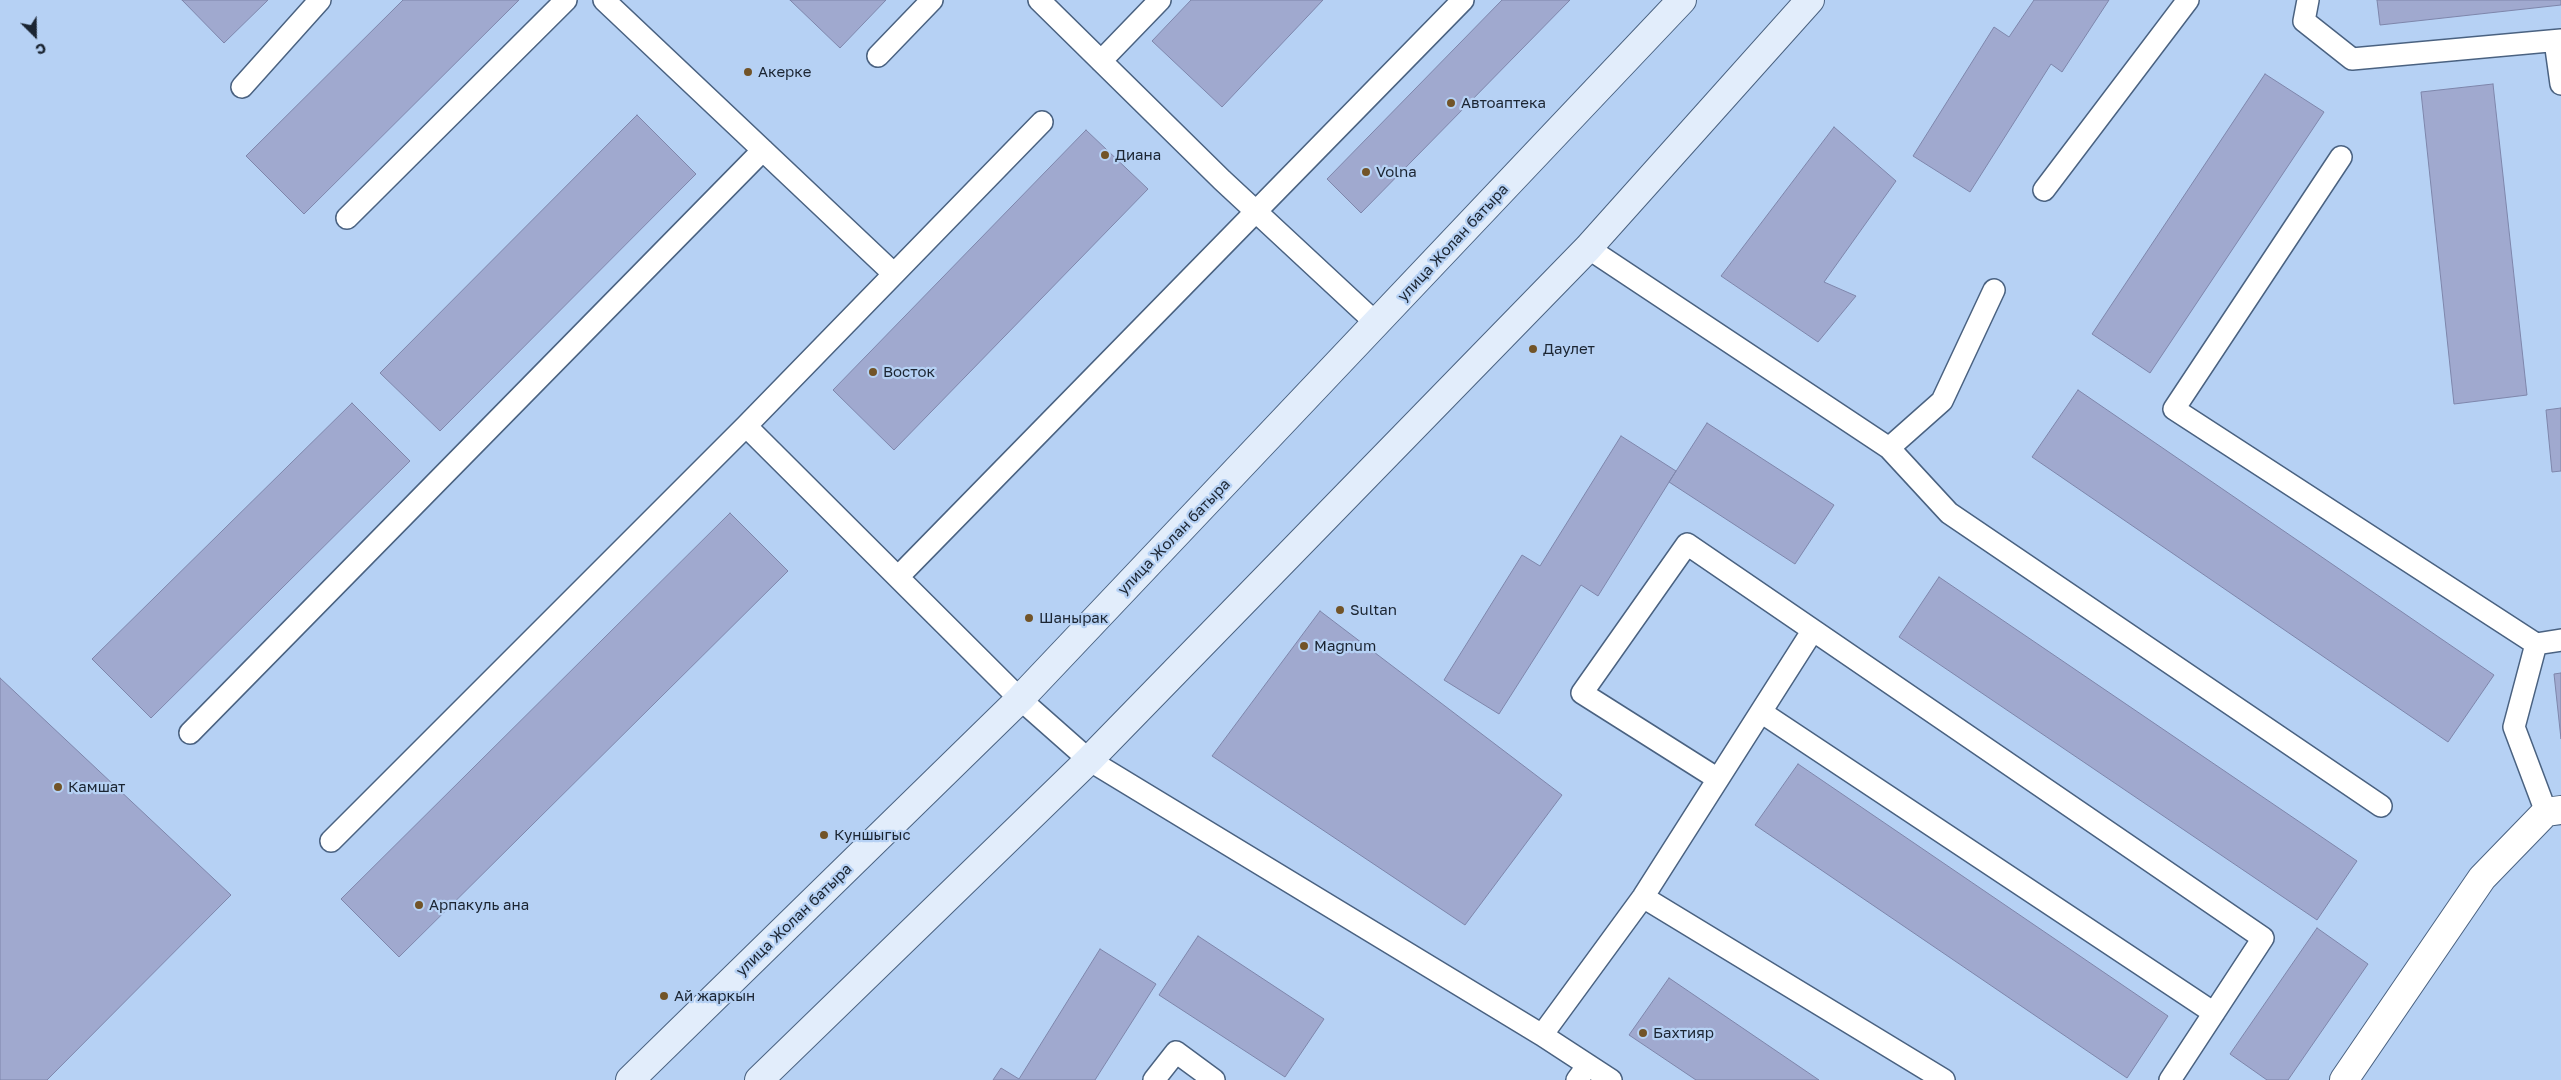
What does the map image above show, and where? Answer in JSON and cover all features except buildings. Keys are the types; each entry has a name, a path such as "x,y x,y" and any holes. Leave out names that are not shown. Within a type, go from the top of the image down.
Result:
{"street":[{"name":"улица Жолан батыра","path":"630,1080 1020,699 1682,0"},
{"path":"759,1080 1089,760 1588,248 1810,0"},
{"path":"2344,1080 2482,878 2554,811"}],"lane":[{"path":"242,87 320,0"},
{"path":"347,218 566,0"},
{"path":"604,0 894,274"},
{"path":"878,56 932,0"},
{"path":"1038,0 1255,210 1377,324"},
{"path":"1101,61 1160,0"},
{"path":"898,578 1255,210 1463,0"},
{"path":"2044,190 2188,0"},
{"path":"2308,0 2304,21 2352,59 2558,41 2561,84"},
{"path":"331,841 746,426 1042,122"},
{"path":"190,733 763,150"},
{"path":"2341,157 2174,409 2536,644 2561,640"},
{"path":"1588,248 1889,448 1949,513 2381,806"},
{"path":"1889,448 1942,401 1994,290"},
{"path":"746,426 1020,699 1089,760 1542,1034 1583,1072 1610,1080"},
{"path":"1718,779 1582,692 1687,544 2263,938 2214,1014 2178,1078"},
{"path":"1542,1034 1644,897 1813,630"},
{"path":"2536,644 2514,727 2554,811"},
{"path":"1761,712 2214,1014"},
{"path":"1644,897 1944,1080"},
{"path":"1154,1080 1176,1052 1214,1080"}],"place":[{"name":"Акерке","path":"748,72"},
{"name":"Автоаптека","path":"1451,103"},
{"name":"Диана","path":"1105,155"},
{"name":"Volna","path":"1366,172"},
{"name":"Даулет","path":"1533,349"},
{"name":"Восток","path":"873,372"},
{"name":"Sultan","path":"1340,610"},
{"name":"Шанырак","path":"1029,618"},
{"name":"Magnum","path":"1304,646"},
{"name":"Камшат","path":"58,787"},
{"name":"Куншыгыс","path":"824,835"},
{"name":"Арпакуль ана","path":"419,905"},
{"name":"Ай жаркын","path":"664,996"},
{"name":"Бахтияр","path":"1643,1033"}]}
